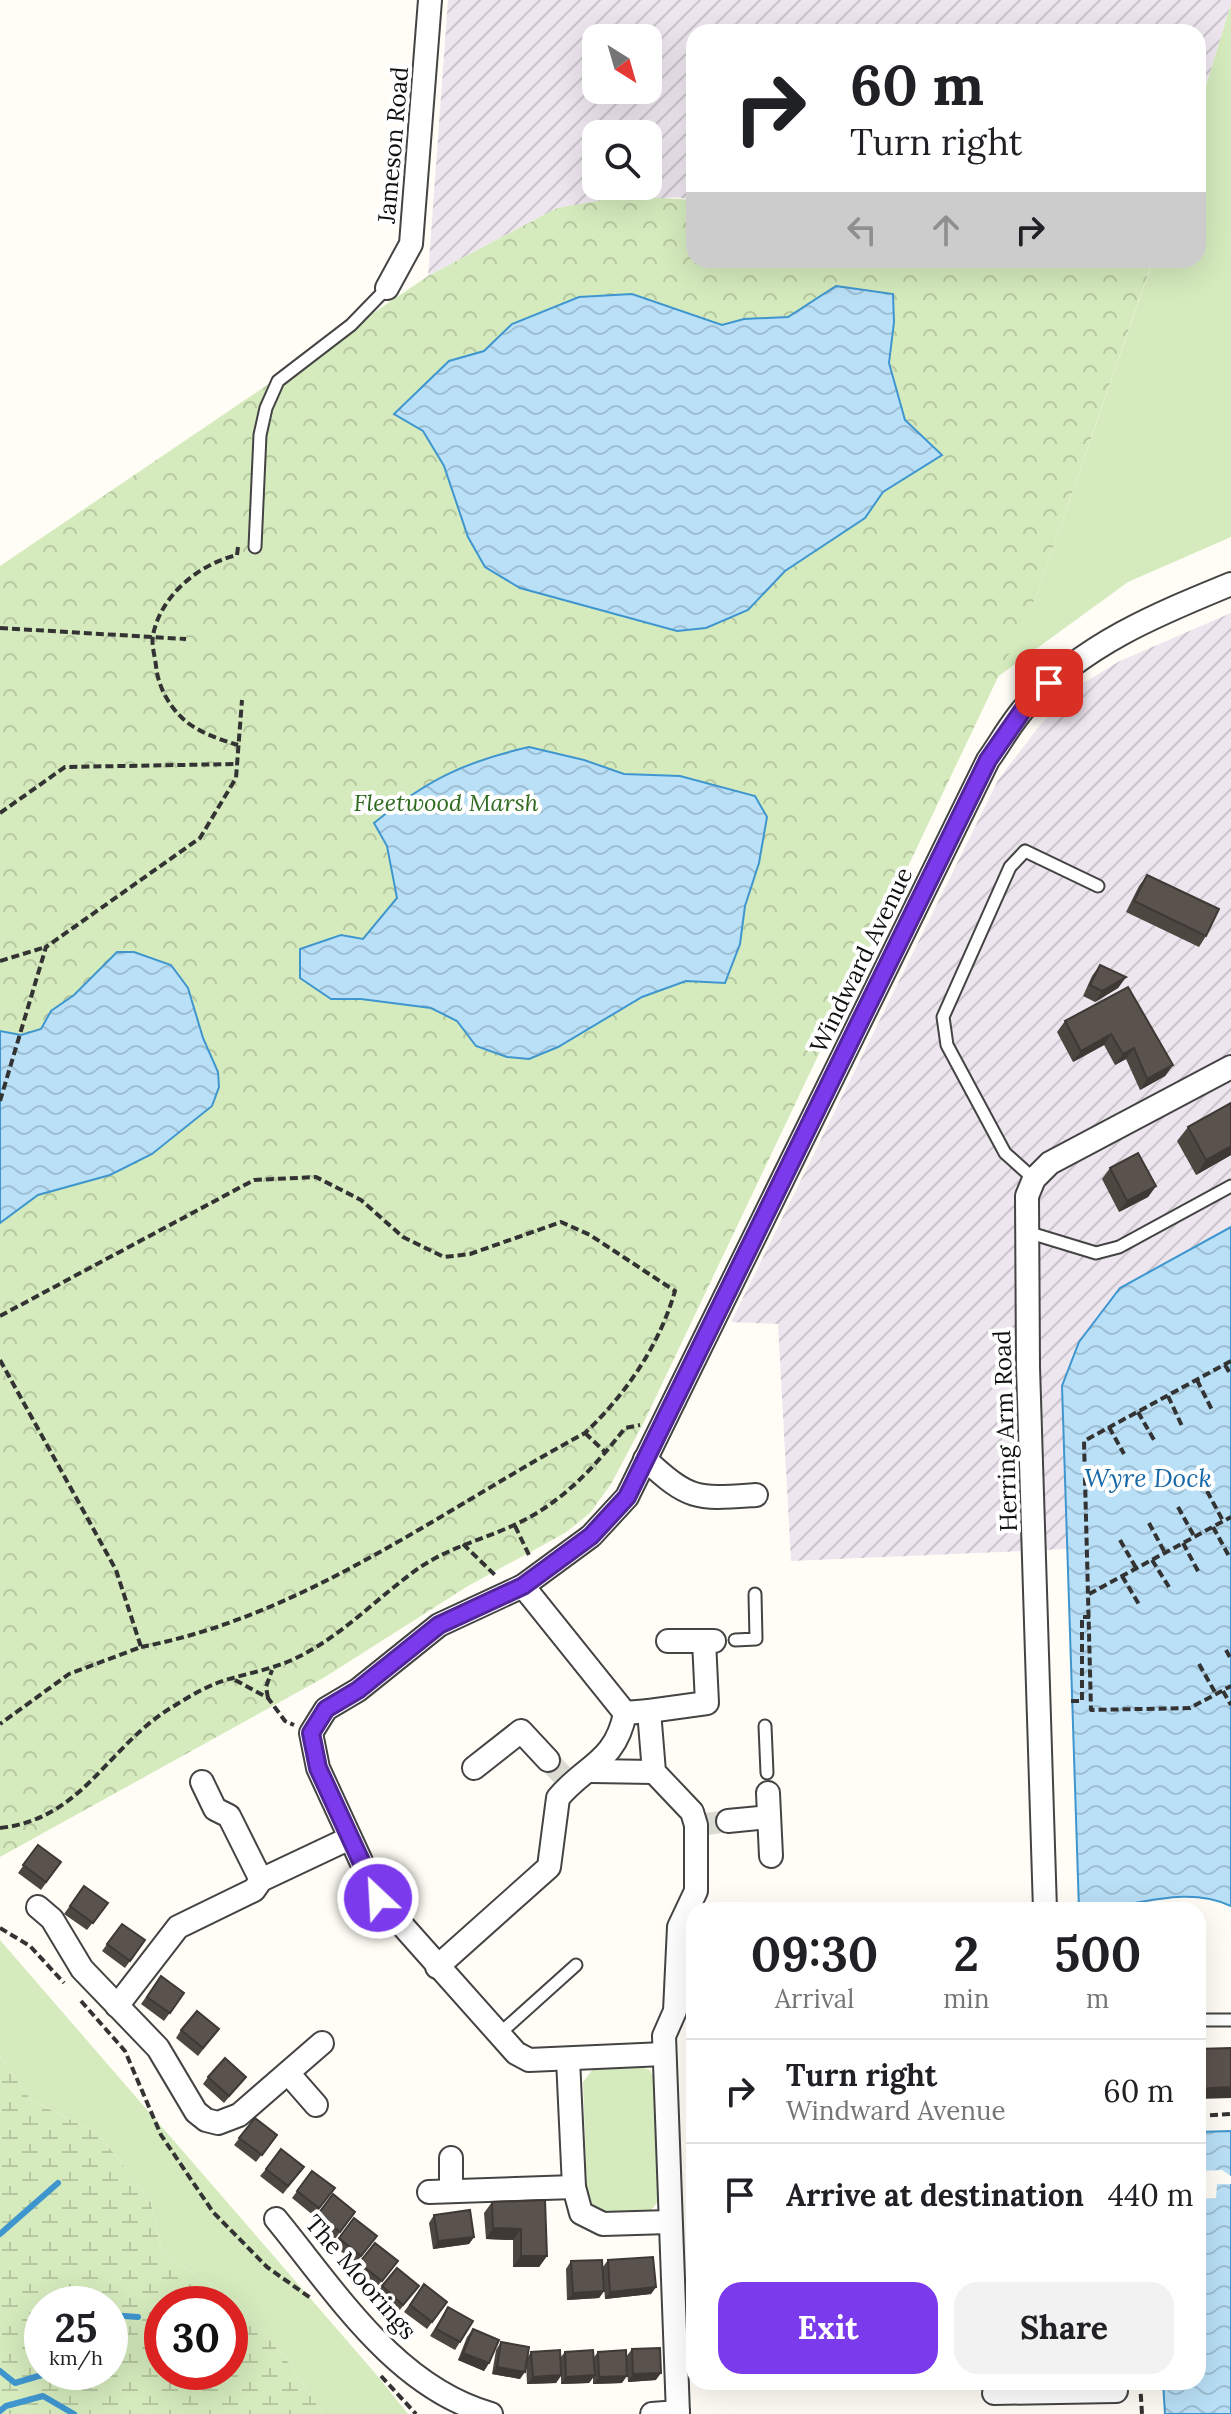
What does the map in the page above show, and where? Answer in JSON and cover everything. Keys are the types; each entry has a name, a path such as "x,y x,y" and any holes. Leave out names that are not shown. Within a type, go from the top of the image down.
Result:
{"street":[{"name":"Jameson Road","path":"387,288 411,244 430,0"},
{"name":"Windward Avenue","path":"311,1733 326,1709 358,1690 439,1625 514,1589 541,1572 591,1536 627,1497 988,760 1025,707 1095,646 1124,629 1231,584"},
{"path":"1034,1179 1050,1163 1077,1147 1231,1067"},
{"name":"Herring Arm Road","path":"1034,1179 1027,1196 1026,1232 1045,1902"},
{"path":"645,1459 670,1483 694,1496 756,1495"},
{"path":"514,1589 625,1713"},
{"path":"625,1713 707,1703 718,1641 668,1641"},
{"path":"649,1711 654,1772 688,1807 710,1823 769,1817"},
{"path":"592,1771 614,1744 625,1713"},
{"path":"437,1967 549,1867 560,1773 521,1731 474,1768"},
{"path":"311,1733 318,1768 378,1898 516,2053 529,2060 664,2054"},
{"path":"560,1773 654,1772"},
{"path":"202,1782 215,1809 229,1816 261,1880"},
{"path":"767,1783 771,1856"},
{"path":"691,1902 696,1891 710,1823"},
{"path":"117,2006 178,1927 254,1890 261,1880 350,1838"},
{"path":"38,1907 52,1919 82,1969 158,2048 196,2112 206,2120 218,2123 239,2115 322,2043"},
{"path":"652,2414 678,2413 684,2315 669,2222 664,2036 685,2011 679,1927 686,1912"},
{"path":"568,2059 576,2203 589,2220 603,2224 669,2222"},
{"path":"288,2073 316,2105"},
{"path":"451,2158 451,2191"},
{"path":"429,2192 574,2187"},
{"name":"The Moorings","path":"276,2219 388,2352 412,2357 457,2402 491,2414"},
{"path":"994,2396 1116,2395"}],"lane":[{"path":"255,547 260,435 266,408 278,381 351,325 387,288"},
{"path":"1034,1179 1005,1153 947,1045 943,1017 1010,867 1025,851 1098,886"},
{"path":"1026,1232 1096,1253 1119,1247 1231,1186"},
{"path":"718,1641 756,1639 755,1594"},
{"path":"765,1726 767,1783"},
{"path":"498,2035 576,1965"},
{"path":"1206,2020 1231,2020"}],"path":[{"path":"238,540 237,555 222,559 191,577 164,604 152,637 158,683 170,704 187,722 215,738 238,745"},
{"path":"0,628 186,639"},
{"path":"0,961 46,947 200,838 236,778 242,700"},
{"path":"0,813 65,767 237,764"},
{"path":"0,1101 46,947"},
{"path":"0,1316 254,1180 316,1177 361,1200 403,1237 444,1257 470,1254 561,1222 590,1235 675,1291 668,1315 646,1357 616,1404 585,1433 332,1576 232,1623 141,1647 69,1674 0,1724"},
{"path":"0,1360 116,1570 141,1647"},
{"path":"1231,1375 1228,1363 1084,1441 1091,1710 1190,1708 1231,1686"},
{"path":"1197,1380 1212,1410"},
{"path":"1168,1396 1182,1426"},
{"path":"1138,1412 1154,1440"},
{"path":"0,1828 28,1822 66,1806 154,1720 217,1683 273,1668 349,1628 420,1568 463,1544 515,1525 576,1485 625,1428 662,1424"},
{"path":"1109,1427 1124,1454"},
{"path":"585,1433 606,1453"},
{"path":"1207,1491 1223,1521"},
{"path":"1178,1507 1194,1536"},
{"path":"1089,1594 1231,1517"},
{"path":"1149,1523 1165,1553"},
{"path":"515,1525 541,1572"},
{"path":"1213,1527 1230,1558"},
{"path":"1120,1540 1136,1568"},
{"path":"1183,1543 1199,1573"},
{"path":"463,1544 514,1589"},
{"path":"1152,1560 1169,1587"},
{"path":"1122,1576 1140,1606"},
{"path":"1071,1701 1082,1701 1082,1617 1090,1617"},
{"path":"1226,1650 1231,1659"},
{"path":"1199,1664 1216,1694"},
{"path":"268,1698 266,1687 273,1668"},
{"path":"234,1680 268,1698 285,1721 311,1733"},
{"path":"1223,1691 1231,1705"},
{"path":"0,1928 30,1946 65,1984"},
{"path":"75,1994 125,2051 155,2124 213,2212 267,2267 324,2307"},
{"path":"1206,2116 1231,2114"},
{"path":"375,2368 415,2414"},
{"path":"1140,2390 1142,2414"}],"shaded area":[{"path":"448,0 1231,0 1206,86 1206,24 686,24 686,199 662,198 662,120 582,120 582,200 644,200 557,208 428,276"},
{"path":"1231,613 1231,1906 1218,1900 1169,1896 1144,1902 1079,1902 1067,1549 791,1561 778,1324 731,1322 998,780 1037,729 1075,688 1120,661"}],"green space":[{"path":"1231,4 1231,537 1128,582 996,678 1036,597 1150,268 1206,268 1206,86"},
{"name":"Fleetwood Marsh","path":"662,198 686,200 686,268 1150,268 1036,597 644,1422 611,1484 590,1513 565,1533 468,1586 325,1677 0,1857 0,566 428,276 557,208 603,200"},
{"path":"0,1940 408,2414 323,2414 289,2363 248,2314 248,2286 213,2286 162,2253 151,2203 99,2134 31,2100 0,2056"},
{"path":"0,2056 31,2100 99,2134 151,2203 162,2253 213,2286 144,2286 144,2390 248,2390 248,2314 289,2363 323,2414 0,2414"},
{"path":"640,2067 650,2070 656,2082 660,2199 648,2214 605,2215 592,2207 587,2199 583,2082 593,2069"}],"water":[{"path":"836,286 893,294 894,322 889,363 905,420 942,455 883,492 865,518 785,571 748,610 706,628 677,631 520,588 485,567 468,537 444,466 423,431 394,414 449,361 484,351 512,324 579,297 632,294 722,325 744,319 788,317"},
{"path":"529,747 584,760 624,774 680,776 755,796 767,817 759,863 745,906 740,944 725,983 686,981 642,997 558,1047 529,1059 507,1057 476,1046 457,1021 431,1008 361,999 331,999 300,978 300,949 341,935 363,939 397,898 387,846 374,823 428,784 446,775 484,759"},
{"path":"117,952 134,952 171,965 188,988 203,1038 218,1072 219,1087 212,1106 152,1154 110,1175 38,1195 0,1223 0,1031 21,1035 41,1029 51,1011 74,995"},
{"name":"Wyre Dock","path":"1231,1227 1231,1906 1194,1897 1138,1902 1079,1902 1062,1386 1079,1342 1120,1288"},
{"path":"1231,2131 1231,2414 1165,2414 1164,2390 1206,2390 1206,2132"}],"pier":[{"path":"1222,2170 1231,2176 1231,2184 1217,2184 1216,2198 1206,2199 1206,2171"}],"building":[{"path":"1147,875 1219,909 1206,936 1134,901"},
{"path":"1100,965 1126,977 1102,991 1090,985"},
{"path":"1128,987 1173,1065 1147,1079 1134,1048 1123,1054 1111,1034 1081,1051 1065,1021"},
{"path":"1231,1103 1231,1146 1206,1160 1188,1127"},
{"path":"1138,1153 1156,1186 1127,1201 1110,1168"},
{"path":"38,1845 61,1862 46,1882 23,1865"},
{"path":"84,1886 108,1903 93,1923 70,1906"},
{"path":"122,1924 145,1940 130,1961 107,1944"},
{"path":"161,1976 184,1993 170,2013 147,1997"},
{"path":"197,2011 219,2029 203,2048 181,2030"},
{"path":"1231,2048 1231,2087 1206,2089 1206,2049"},
{"path":"225,2058 246,2077 229,2096 208,2077"},
{"path":"255,2118 277,2135 262,2155 239,2138"},
{"path":"281,2149 304,2167 288,2186 266,2169"},
{"path":"312,2171 335,2188 319,2208 297,2191"},
{"path":"333,2194 355,2212 340,2232 318,2214"},
{"path":"545,2200 547,2256 521,2256 521,2229 493,2228 492,2202"},
{"path":"470,2210 474,2237 438,2241 434,2215"},
{"path":"354,2218 377,2236 361,2256 339,2238"},
{"path":"375,2243 398,2261 382,2281 359,2263"},
{"path":"653,2257 656,2287 610,2292 608,2260"},
{"path":"602,2260 604,2291 573,2293 571,2261"},
{"path":"397,2268 419,2286 403,2305 382,2286"},
{"path":"424,2284 447,2302 432,2322 410,2305"},
{"path":"448,2307 473,2321 460,2342 436,2329"},
{"path":"473,2329 499,2340 489,2363 463,2353"},
{"path":"501,2342 529,2347 525,2372 497,2367"},
{"path":"660,2348 661,2373 633,2374 632,2349"},
{"path":"560,2350 561,2375 533,2377 531,2352"},
{"path":"593,2350 595,2375 566,2377 565,2352"},
{"path":"626,2350 627,2376 599,2377 598,2352"}],"waterway":[{"path":"0,2234 58,2183"},
{"path":"128,2316 138,2317"},
{"path":"0,2371 15,2383 24,2380"},
{"path":"0,2411 6,2406 43,2396 74,2414"}],"tunnel":[{"path":"548,1760 562,1775"},
{"path":"706,1824 728,1821"}],"route":[{"path":"378,1898 318,1768 311,1733 318,1720 326,1709 358,1690 439,1625 523,1586 591,1536 627,1497 988,760 1025,707 1049,683"}]}
